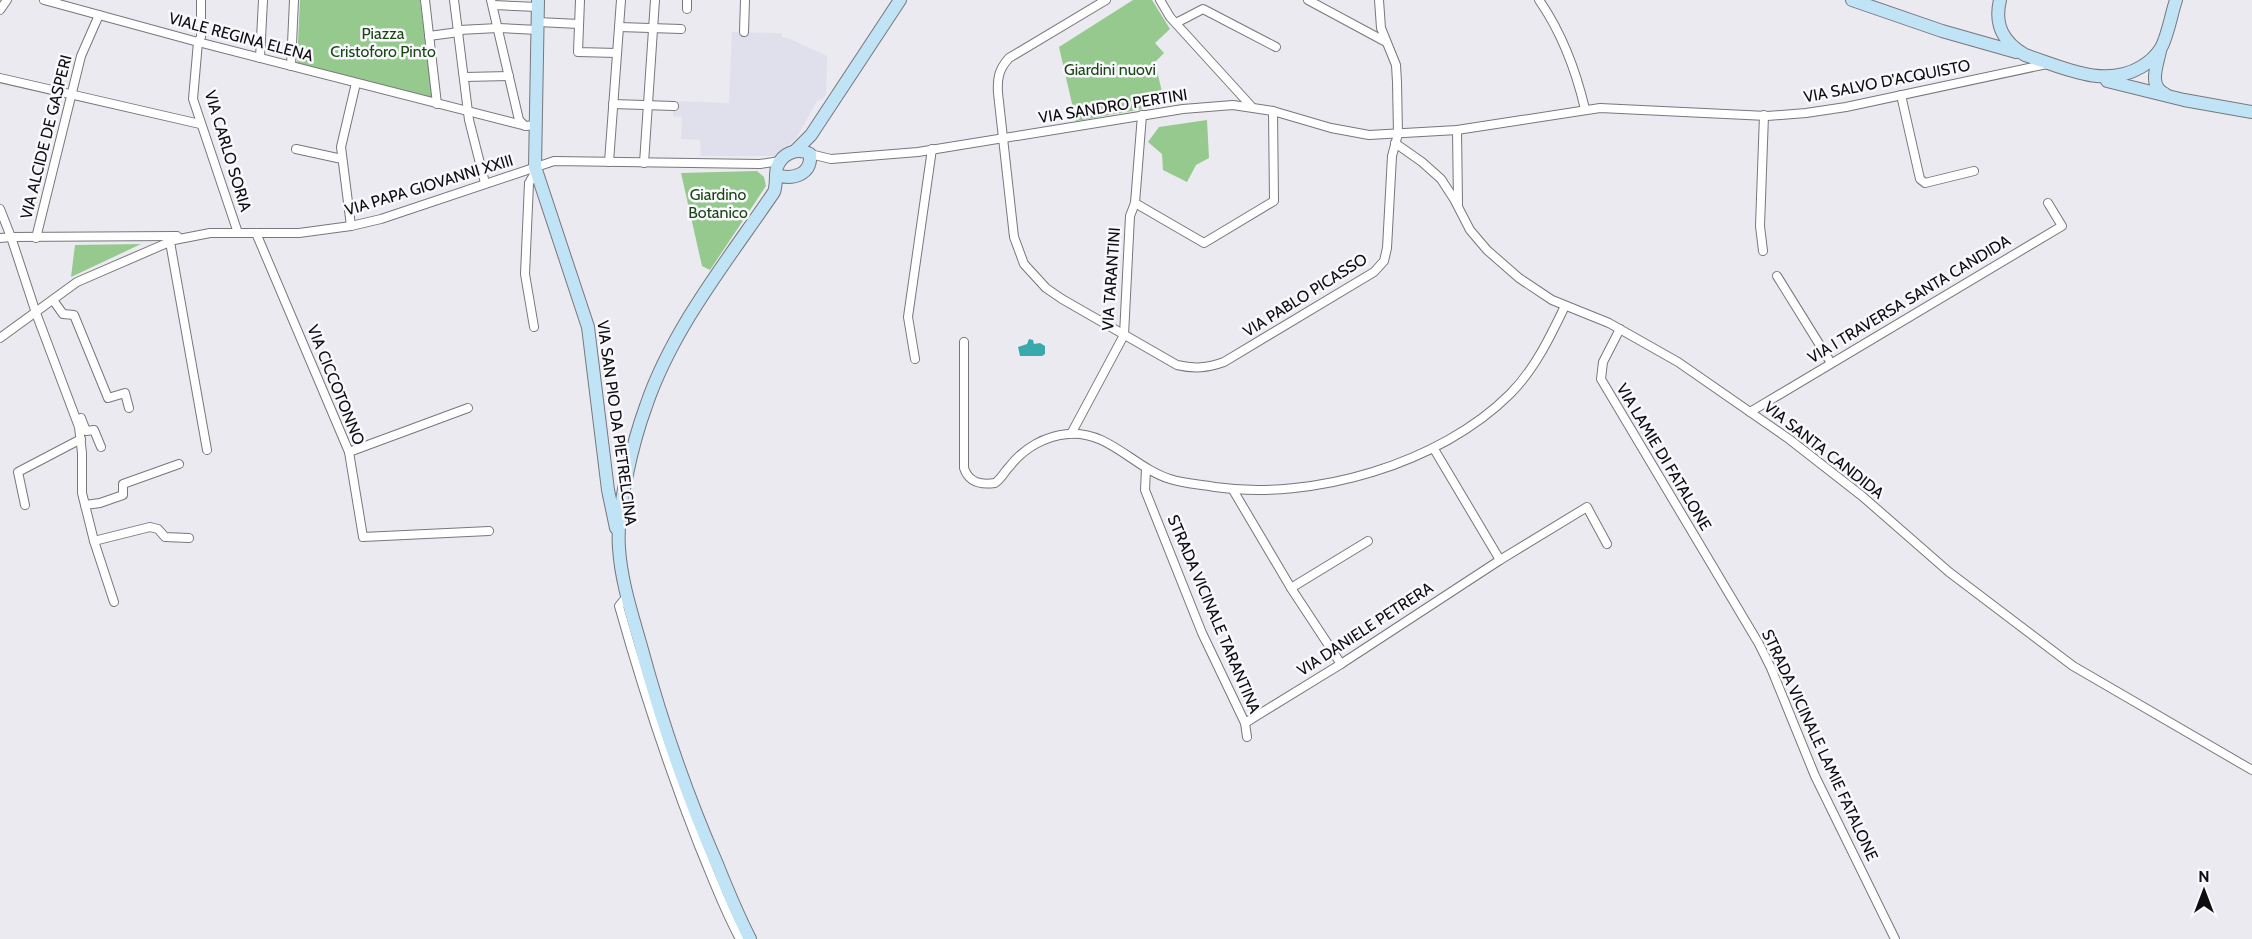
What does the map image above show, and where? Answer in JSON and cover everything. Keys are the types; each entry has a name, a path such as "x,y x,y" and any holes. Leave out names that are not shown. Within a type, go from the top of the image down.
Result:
{"main road":[{"path":"750,939 712,855 679,770 648,673 627,596 619,548 622,504 638,430 653,386 672,347 776,181 780,161 804,152 811,135 900,0"},
{"path":"1852,0 1941,31 2083,74 2172,97 2252,112"},
{"path":"2000,0 1996,13 2002,35 2009,44 2025,55"},
{"path":"2166,0 2169,13 2168,25"},
{"path":"2172,97 2159,91 2154,79 2176,0"},
{"name":"VIA SAN PIO DA PIETRELCINA","path":"538,3 530,125 536,169 588,327 605,474 619,548"},
{"path":"2083,74 2101,77 2122,76 2143,66 2161,48"},
{"path":"776,181 795,177 807,169 811,161 804,152"}],"street":[{"path":"0,10 7,0"},
{"name":"VIALE REGINA ELENA","path":"44,0 437,104 530,125"},
{"name":"VIA CARLO SORIA","path":"201,0 201,37 198,42 192,93 200,124 238,233"},
{"path":"260,58 263,0"},
{"path":"291,66 294,0"},
{"path":"425,0 437,104"},
{"path":"454,0 469,112 485,183"},
{"path":"580,0 578,52 617,53"},
{"path":"609,162 621,0"},
{"path":"644,163 655,0"},
{"path":"744,32 745,0"},
{"name":"VIA PABLO PICASSO","path":"1106,0 1009,58 1001,66 997,79 1014,237 1024,264 1046,288 1081,311 1177,365 1194,369 1224,362 1374,272 1382,264 1386,256 1392,156 1397,139 1396,65 1381,28 1379,0"},
{"path":"1160,0 1176,23 1251,106"},
{"path":"1308,0 1387,42"},
{"path":"1539,0 1556,27 1571,61 1585,109"},
{"path":"530,125 519,120 492,3 538,3"},
{"path":"1176,23 1203,9 1276,47"},
{"name":"VIA ALCIDE DE GASPERI","path":"73,409 36,313 11,237 36,238 81,56 99,15"},
{"path":"429,36 459,31 579,24"},
{"path":"619,27 681,29"},
{"name":"VIA SALVO D'ACQUISTO","path":"1397,139 1585,109 1655,109 1764,116 1806,113 2050,63"},
{"path":"465,77 509,76"},
{"path":"0,78 200,124"},
{"path":"351,226 341,147 356,83"},
{"path":"1901,95 1920,179 1925,183 1974,171"},
{"path":"613,104 674,106"},
{"name":"VIA SANDRO PERTINI","path":"831,159 1004,139 1200,107 1251,106 1354,134 1397,139"},
{"path":"1135,203 1204,243 1274,201 1273,111"},
{"name":"VIA TARANTINI","path":"1071,434 1124,335 1130,216 1135,203 1142,116"},
{"path":"1763,251 1760,226 1764,116"},
{"path":"1457,130 1458,208"},
{"name":"VIA SANTA CANDIDA","path":"1397,139 1440,179 1448,189 1470,230 1500,263 1539,292 1565,306 1620,329 1664,353 1789,440 1862,496 1949,572 2073,666 2252,770"},
{"path":"296,149 342,159"},
{"path":"915,359 908,317 932,149"},
{"path":"804,152 831,159"},
{"path":"807,169 831,159"},
{"name":"VIA PAPA GIOVANNI XXIII","path":"0,338 77,282 187,236 300,233 351,226 381,219 485,183 536,169 554,161 760,164 780,161"},
{"path":"760,164 776,181"},
{"path":"534,327 525,274 529,183 536,169"},
{"name":"VIA I TRAVERSA SANTA CANDIDA","path":"1750,412 2062,226 2048,203"},
{"path":"0,209 11,237 0,238"},
{"name":"VIA CICCOTONNO","path":"256,233 349,452 363,537 489,531"},
{"path":"36,238 187,236"},
{"path":"170,242 207,450"},
{"path":"1777,276 1831,363"},
{"path":"53,300 63,314 74,315 108,398 125,393 129,408"},
{"path":"964,342 964,468 970,479 977,483 995,483 1017,458 1033,445 1060,435 1082,434 1105,441 1146,469 1170,479 1233,490 1303,487 1348,478 1390,466 1434,448 1483,417 1511,394 1540,356 1565,306"},
{"name":"VIA LAMIE DI FATALONE","path":"1620,329 1603,362 1600,379 1711,566"},
{"path":"349,452 468,408"},
{"path":"73,409 81,439 81,479 85,505 114,602"},
{"path":"73,409 79,414 86,431 94,430 101,447"},
{"path":"25,505 18,472 81,439"},
{"path":"1434,448 1500,560"},
{"path":"85,505 100,503 123,495 123,484 179,464"},
{"name":"STRADA VICINALE TARANTINA","path":"1146,469 1145,490 1202,633 1245,723 1247,737"},
{"path":"1233,490 1291,588 1341,664"},
{"name":"VIA DANIELE PETRERA","path":"1245,723 1587,507 1607,544"},
{"path":"94,541 142,527 158,529 165,537 189,538"},
{"path":"1291,588 1368,541"},
{"name":"STRADA VICINALE LAMIE FATALONE","path":"1711,566 1771,668 1815,776 1895,939"},
{"path":"627,596 619,606 650,712 689,821 740,939"}],"shaded area":[{"path":"732,32 782,33 782,37 827,56 826,94 824,98 817,101 797,137 778,156 701,156 700,140 681,139 682,117 673,116 673,101 729,103"}],"green space":[{"name":"Piazza Cristoforo Pinto","path":"300,0 420,0 433,99 297,63"},
{"name":"Giardini nuovi","path":"1133,0 1152,0 1170,29 1155,43 1164,53 1155,62 1165,105 1076,121 1059,47"},
{"path":"1207,120 1209,158 1196,165 1187,182 1163,170 1162,154 1148,142 1159,127"},
{"name":"Giardino Botanico","path":"757,171 764,177 766,186 710,270 702,266 681,173"},
{"path":"141,244 71,277 75,245"}],"water":[{"path":"1029,339 1033,340 1034,344 1040,343 1045,346 1045,354 1020,356 1018,347 1027,344"}]}
